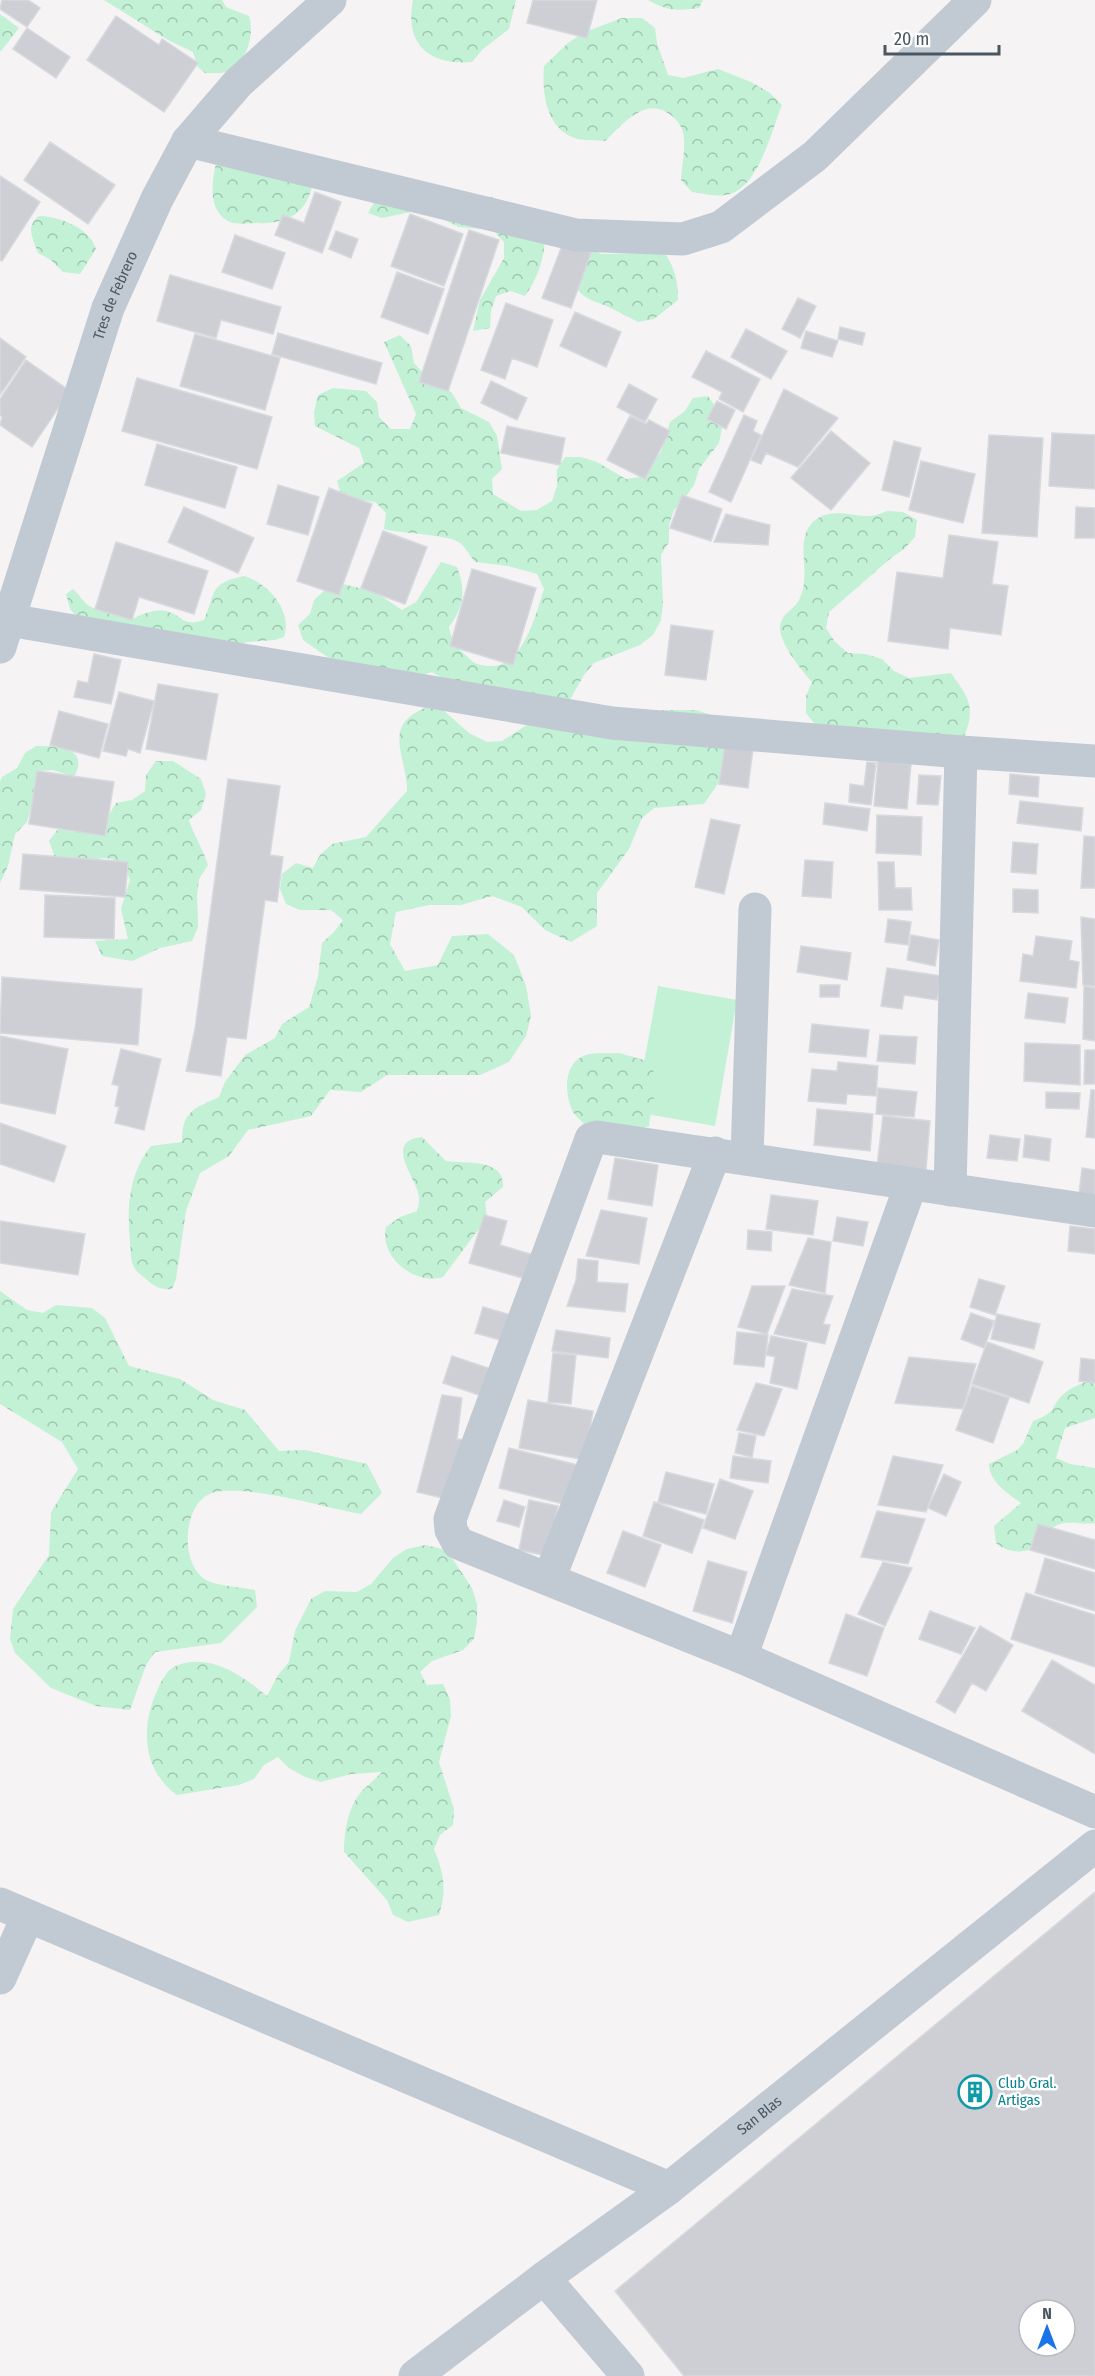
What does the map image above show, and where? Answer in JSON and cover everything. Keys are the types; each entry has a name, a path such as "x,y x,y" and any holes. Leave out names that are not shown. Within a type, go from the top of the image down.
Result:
{"street":[{"name":"Tres de Febrero","path":"4,634 108,308 157,199 188,141 238,83 330,0"},
{"path":"188,141 576,236 682,239 721,227 814,156 975,0"},
{"path":"4,634 612,723 1095,761"},
{"path":"950,1190 961,752"},
{"path":"747,1158 755,909"},
{"path":"1095,1211 715,1153 591,1138 450,1519 451,1530 458,1543 741,1657 1095,1812"},
{"path":"549,1579 715,1153"},
{"path":"741,1657 911,1184"},
{"name":"San Blas","path":"415,2376 544,2278 669,2188 1095,1846"},
{"path":"0,1978 14,1910 669,2188"},
{"path":"544,2278 628,2376"}],"green space":[{"path":"104,0 222,0 226,7 249,16 251,31 248,47 241,61 229,71 205,73 198,67 193,52 168,40"},
{"path":"413,0 516,0 509,29 483,49 472,62 457,62 432,56 416,40 412,29"},
{"path":"648,0 703,0 699,8 678,10"},
{"path":"0,14 19,28 1,51 0,51"},
{"path":"622,18 642,18 655,28 657,43 668,75 683,78 718,69 751,82 770,93 782,105 762,159 755,172 736,191 725,195 692,192 681,180 684,147 682,129 666,112 657,109 641,111 605,141 572,137 556,124 547,106 544,66 568,43 585,32"},
{"path":"216,163 314,179 304,205 289,218 268,223 233,223 223,217 214,204 213,179"},
{"path":"442,192 492,197 507,203 545,235 542,259 530,289 525,296 511,291 496,296 491,311 490,328 473,331 480,300 504,258 504,242 493,230 459,227 415,211 382,218 368,213 376,199"},
{"path":"39,216 56,218 73,225 81,229 93,242 96,249 80,274 63,272 51,260 38,253 31,228"},
{"path":"586,246 601,254 665,253 675,275 678,300 654,319 638,322 589,299 571,280"},
{"path":"400,335 411,346 414,363 425,375 440,382 452,393 461,408 489,422 497,436 502,469 492,479 493,494 521,511 537,510 552,501 557,486 557,470 565,457 581,457 597,462 626,479 641,477 661,452 670,422 685,411 693,398 708,396 718,410 722,428 719,443 699,469 694,485 674,510 669,525 669,542 661,555 663,603 661,620 653,635 640,645 594,663 584,675 568,703 459,688 432,672 387,685 343,668 303,640 298,625 310,614 314,600 327,588 343,584 375,592 402,610 416,602 441,562 457,567 462,583 462,598 458,612 449,627 454,642 475,663 488,666 500,665 519,650 532,625 541,599 544,589 537,574 508,566 475,562 462,545 454,540 384,529 386,513 375,502 342,497 337,481 364,463 359,448 315,426 314,412 318,395 333,388 366,391 377,402 379,417 391,429 410,429 416,414 384,342"},
{"path":"887,511 903,512 917,520 915,537 904,549 829,612 826,628 835,642 848,653 865,654 882,659 894,671 909,678 951,673 969,703 970,718 964,737 817,727 806,713 806,696 812,682 787,649 780,627 785,616 798,602 803,589 804,540 807,531 820,517 831,513 870,516"},
{"path":"244,576 262,585 282,608 286,627 284,637 247,642 229,649 76,616 70,609 66,594 73,589 89,606 125,618 130,619 149,612 160,611 171,613 186,621 196,622 204,620 215,590 219,586 224,582"},
{"path":"425,708 443,710 469,733 487,742 502,741 533,721 617,726 663,710 696,710 712,715 726,727 723,776 704,804 654,808 642,818 629,849 597,893 597,926 571,942 545,930 522,907 492,896 461,905 429,905 396,912 390,944 405,971 438,965 452,936 488,934 514,955 526,986 531,1016 526,1036 509,1062 480,1075 387,1075 361,1092 330,1090 311,1116 248,1130 229,1156 200,1173 186,1211 176,1279 172,1289 156,1286 136,1271 131,1258 129,1205 133,1180 143,1157 151,1146 182,1142 184,1124 191,1112 219,1097 225,1082 245,1055 275,1038 282,1024 309,1007 318,976 322,943 343,920 331,910 300,910 286,904 280,889 282,874 296,863 313,868 320,855 332,844 366,837 407,791 400,733 412,715"},
{"path":"36,746 69,750 75,754 78,767 74,777 53,770 36,771 38,775 27,822 15,834 8,866 0,883 0,782 2,777 17,768 25,753"},
{"path":"156,761 173,761 201,779 206,794 201,810 189,820 208,865 199,879 198,927 192,941 160,948 132,961 102,956 95,941 128,939 121,909 130,880 123,863 101,858 91,861 80,869 55,858 49,841 58,829 74,832 106,830 108,816 116,803 132,800 145,791 146,775"},
{"path":"658,986 737,1000 715,1126 635,1112"},
{"path":"619,1053 651,1062 654,1072 655,1088 649,1126 634,1132 586,1126 573,1112 568,1096 569,1071 578,1059 590,1054"},
{"path":"422,1137 446,1161 482,1164 498,1171 503,1187 485,1202 487,1218 443,1277 432,1279 421,1277 401,1267 388,1249 385,1238 386,1227 400,1217 417,1211 418,1193 406,1165 403,1150 405,1144 411,1139"},
{"path":"0,1291 27,1310 43,1313 56,1305 92,1308 105,1318 129,1366 180,1379 213,1400 245,1410 279,1451 305,1450 367,1464 382,1493 361,1514 267,1494 230,1491 215,1492 204,1497 196,1506 188,1532 191,1560 197,1572 210,1582 255,1590 257,1607 221,1643 155,1652 146,1665 130,1710 96,1706 51,1688 15,1653 10,1639 13,1609 49,1555 51,1512 78,1469 62,1442 0,1404"},
{"path":"1092,1379 1095,1385 1095,1418 1065,1428 1056,1458 1070,1464 1095,1468 1095,1523 1060,1524 1052,1528 1036,1546 1026,1551 1015,1551 1000,1546 996,1543 994,1526 1021,1503 996,1481 989,1464 1017,1450 1023,1444 1033,1421 1051,1411 1068,1391"},
{"path":"425,1545 442,1549 454,1561 472,1588 477,1604 477,1621 474,1639 463,1650 432,1661 420,1672 427,1685 443,1684 450,1699 451,1716 439,1762 454,1809 453,1825 440,1835 434,1849 443,1882 443,1898 439,1915 408,1922 393,1915 387,1900 344,1852 346,1829 353,1805 361,1792 382,1772 351,1774 321,1782 305,1777 289,1768 278,1757 264,1765 254,1779 239,1785 177,1795 157,1774 151,1761 147,1734 152,1705 169,1670 188,1662 213,1664 236,1674 267,1696 278,1675 289,1662 295,1631 311,1599 325,1591 357,1592 371,1584 393,1558 407,1549"}],"building":[{"path":"2,0 28,0 40,8 27,27 0,9"},
{"path":"533,0 597,0 587,38 527,23"},
{"path":"116,16 159,45 162,39 198,63 164,112 87,60"},
{"path":"27,28 70,57 56,78 13,49"},
{"path":"50,142 115,185 88,224 24,180"},
{"path":"0,176 40,202 2,261 0,260"},
{"path":"315,192 341,202 322,253 275,235 283,215 304,223"},
{"path":"410,214 463,234 444,286 391,266"},
{"path":"469,230 499,240 448,391 419,382"},
{"path":"336,231 358,239 351,258 329,249"},
{"path":"235,235 285,253 272,289 222,272"},
{"path":"563,243 591,253 571,308 542,298"},
{"path":"397,272 444,289 428,334 381,317"},
{"path":"170,275 281,307 273,334 221,320 216,338 157,321"},
{"path":"798,298 816,306 800,338 782,329"},
{"path":"506,303 553,320 537,367 512,358 505,379 481,370"},
{"path":"575,312 621,332 606,367 560,346"},
{"path":"840,327 865,333 862,345 838,339"},
{"path":"746,329 787,351 771,379 731,357"},
{"path":"806,331 838,341 832,357 801,348"},
{"path":"278,333 382,363 376,384 272,354"},
{"path":"195,334 280,358 265,410 180,386"},
{"path":"0,338 26,357 0,395"},
{"path":"706,351 760,379 743,412 719,399 722,392 692,377"},
{"path":"26,360 70,391 32,447 0,425 2,417 0,399"},
{"path":"137,378 272,417 257,469 122,431"},
{"path":"491,381 527,398 517,420 481,403"},
{"path":"629,384 657,399 645,422 617,407"},
{"path":"784,389 838,418 798,467 766,453 761,464 751,460"},
{"path":"717,401 735,410 726,429 707,419"},
{"path":"744,415 757,421 753,431 761,435 731,502 709,492"},
{"path":"630,416 646,424 649,420 670,431 645,479 607,460"},
{"path":"507,426 565,438 560,465 501,453"},
{"path":"831,431 870,463 831,510 791,478"},
{"path":"1052,433 1095,435 1095,489 1049,486"},
{"path":"989,435 1043,438 1037,537 982,533"},
{"path":"894,441 921,448 909,497 882,490"},
{"path":"157,444 237,467 225,508 145,485"},
{"path":"921,461 975,474 963,523 909,510"},
{"path":"278,485 319,497 308,535 267,524"},
{"path":"329,488 372,504 339,595 297,581"},
{"path":"682,495 722,509 711,541 670,528"},
{"path":"184,507 254,538 238,573 168,542"},
{"path":"1076,507 1095,508 1095,538 1075,538"},
{"path":"726,514 770,525 768,545 714,542"},
{"path":"383,531 427,547 405,604 361,588"},
{"path":"949,535 998,542 992,584 1008,586 1001,635 950,628 948,649 888,641 897,572 943,578"},
{"path":"116,542 208,571 194,614 139,597 132,620 95,609"},
{"path":"472,569 536,588 513,665 450,646"},
{"path":"671,625 713,631 706,680 665,675"},
{"path":"94,654 121,660 111,704 74,697 78,681 88,683"},
{"path":"158,684 218,694 206,760 146,749"},
{"path":"119,692 154,701 140,753 128,749 126,756 103,751"},
{"path":"59,711 108,724 99,758 50,745"},
{"path":"725,745 753,749 748,788 719,784"},
{"path":"878,761 911,764 907,809 874,806"},
{"path":"867,762 876,763 871,805 849,802 850,784 864,786"},
{"path":"37,771 114,782 105,836 29,824"},
{"path":"1010,774 1039,777 1038,797 1009,794"},
{"path":"919,775 941,776 938,805 917,804"},
{"path":"228,779 280,786 270,855 283,857 277,902 265,900 246,1039 227,1037 221,1076 186,1071 195,1029"},
{"path":"1020,801 1083,808 1081,831 1017,823"},
{"path":"825,803 870,809 867,831 823,824"},
{"path":"877,815 922,817 921,855 876,853"},
{"path":"711,819 740,825 724,894 695,887"},
{"path":"1084,836 1095,837 1095,888 1081,888"},
{"path":"1013,842 1038,844 1036,874 1011,872"},
{"path":"23,854 128,862 125,897 20,889"},
{"path":"805,860 833,862 831,898 802,896"},
{"path":"878,862 894,862 895,888 911,888 912,910 879,910"},
{"path":"1013,889 1038,890 1038,913 1013,912"},
{"path":"45,895 115,898 114,939 44,937"},
{"path":"1081,917 1095,919 1095,986 1083,985"},
{"path":"888,919 911,922 908,945 885,942"},
{"path":"911,935 939,940 935,966 907,960"},
{"path":"1036,936 1072,941 1069,960 1079,962 1076,988 1020,981 1023,954 1033,956"},
{"path":"801,946 851,953 847,980 797,972"},
{"path":"887,968 941,976 937,1000 904,995 902,1009 881,1006"},
{"path":"2,977 142,989 138,1045 0,1033"},
{"path":"820,985 840,985 839,997 820,997"},
{"path":"1084,986 1095,988 1095,1041 1083,1039"},
{"path":"1028,993 1068,998 1065,1023 1025,1018"},
{"path":"812,1024 869,1030 866,1057 809,1052"},
{"path":"880,1035 917,1037 915,1064 877,1061"},
{"path":"0,1036 68,1049 55,1114 0,1103"},
{"path":"1025,1043 1080,1045 1080,1085 1024,1081"},
{"path":"121,1049 161,1059 144,1130 115,1123 119,1107 115,1106 119,1086 112,1084"},
{"path":"1085,1050 1095,1050 1095,1084 1084,1084"},
{"path":"838,1062 878,1066 876,1096 847,1094 846,1104 808,1101 812,1069 837,1071"},
{"path":"878,1088 917,1092 914,1117 876,1114"},
{"path":"1091,1090 1095,1090 1095,1138 1086,1137"},
{"path":"1046,1092 1080,1093 1079,1109 1046,1108"},
{"path":"817,1109 873,1114 870,1151 814,1145"},
{"path":"883,1116 930,1121 926,1170 877,1166"},
{"path":"0,1123 66,1146 54,1182 0,1164"},
{"path":"990,1135 1020,1139 1017,1161 987,1158"},
{"path":"1025,1135 1051,1139 1049,1161 1023,1157"},
{"path":"615,1158 658,1165 652,1206 608,1199"},
{"path":"1082,1168 1095,1170 1095,1196 1079,1194"},
{"path":"771,1195 818,1201 813,1235 766,1229"},
{"path":"601,1210 647,1218 639,1264 586,1256"},
{"path":"484,1215 507,1221 500,1245 537,1256 530,1280 469,1263"},
{"path":"837,1217 868,1222 863,1246 833,1241"},
{"path":"0,1221 85,1234 78,1275 0,1263"},
{"path":"1070,1226 1095,1229 1095,1254 1068,1251"},
{"path":"748,1230 772,1232 771,1251 747,1249"},
{"path":"808,1238 831,1242 825,1293 789,1285"},
{"path":"578,1259 598,1261 597,1282 628,1284 625,1312 567,1306 576,1280"},
{"path":"979,1279 1005,1286 995,1315 970,1307"},
{"path":"752,1286 785,1286 767,1334 738,1327"},
{"path":"792,1289 833,1296 823,1324 830,1325 825,1344 774,1334"},
{"path":"483,1307 511,1315 504,1341 475,1333"},
{"path":"971,1313 994,1321 984,1348 961,1339"},
{"path":"997,1314 1040,1324 1034,1349 991,1339"},
{"path":"556,1330 610,1338 608,1358 552,1351"},
{"path":"737,1332 768,1335 764,1367 734,1364"},
{"path":"771,1336 807,1343 797,1389 770,1383 775,1357 766,1355"},
{"path":"987,1342 1043,1362 1029,1403 972,1384"},
{"path":"553,1353 576,1355 571,1404 548,1402"},
{"path":"452,1356 494,1370 485,1397 443,1383"},
{"path":"909,1357 976,1364 963,1409 895,1403"},
{"path":"1081,1358 1095,1360 1095,1383 1079,1381"},
{"path":"756,1383 782,1389 764,1436 737,1430"},
{"path":"972,1386 1009,1398 993,1443 956,1430"},
{"path":"442,1395 462,1398 457,1439 468,1440 447,1499 417,1492"},
{"path":"528,1400 593,1411 585,1460 519,1448"},
{"path":"739,1433 756,1436 752,1457 735,1453"},
{"path":"509,1448 586,1467 576,1507 499,1488"},
{"path":"733,1456 771,1461 768,1483 730,1478"},
{"path":"893,1456 943,1465 926,1512 878,1505"},
{"path":"666,1472 714,1484 706,1514 658,1502"},
{"path":"944,1474 961,1482 946,1516 928,1508"},
{"path":"720,1479 753,1491 735,1539 703,1528"},
{"path":"504,1500 525,1507 519,1527 497,1521"},
{"path":"529,1500 558,1506 548,1556 519,1550"},
{"path":"654,1502 704,1520 692,1553 643,1536"},
{"path":"877,1511 925,1519 908,1564 861,1557"},
{"path":"1038,1524 1095,1540 1095,1569 1030,1550"},
{"path":"623,1531 661,1545 645,1587 607,1573"},
{"path":"1045,1558 1095,1573 1095,1611 1035,1593"},
{"path":"708,1561 747,1572 732,1623 693,1611"},
{"path":"883,1562 912,1568 885,1626 858,1614"},
{"path":"1026,1593 1095,1615 1095,1667 1011,1639"},
{"path":"930,1611 975,1628 961,1654 919,1639"},
{"path":"846,1614 884,1628 867,1676 829,1663"},
{"path":"980,1626 1013,1645 986,1691 972,1683 955,1713 936,1702"},
{"path":"1052,1660 1095,1685 1095,1754 1022,1711"},
{"name":"Club Gral. Artigas","path":"1095,1892 1095,2376 684,2376 615,2291"}],"place":[{"name":"Club Gral. Artigas","path":"975,2092"}]}
